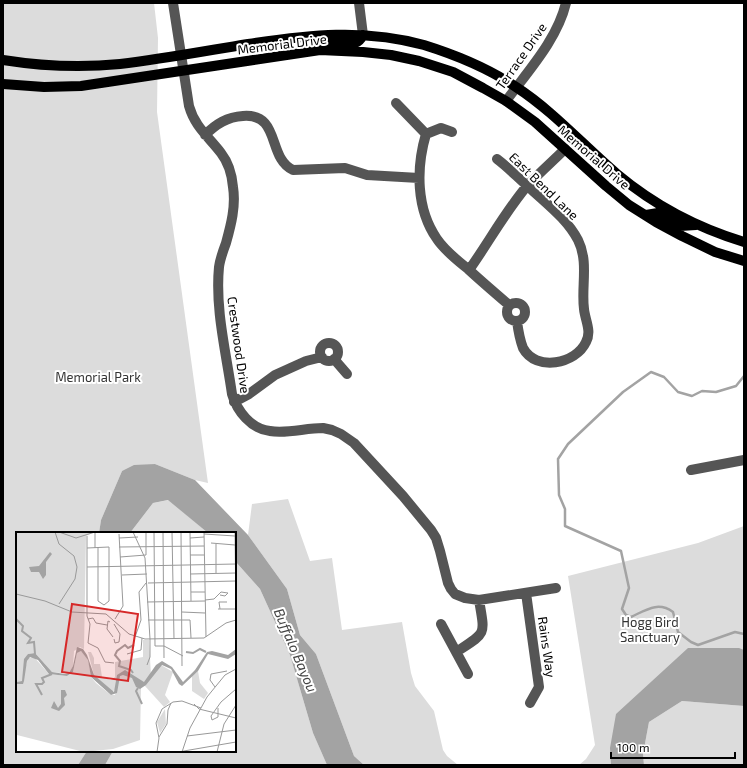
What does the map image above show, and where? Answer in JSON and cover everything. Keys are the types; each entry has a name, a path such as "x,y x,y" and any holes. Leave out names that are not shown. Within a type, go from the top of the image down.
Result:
{"main road":[{"name":"Memorial Drive","path":"3,60 45,65 80,66 119,64 298,36 330,34 363,35 422,45 458,57 489,71 516,87 545,109 616,173 639,191 664,207 696,224 722,236 744,242"},
{"path":"320,50 330,44 355,44 363,35"},
{"name":"Memorial Drive","path":"3,84 44,87 81,86 320,50 391,55 419,61 452,72 506,101 535,122 629,205 646,216 715,252 744,261"},
{"path":"452,72 458,57"},
{"path":"565,149 576,136"},
{"path":"646,216 658,213 680,226 696,224"}],"street":[{"name":"Crestwood Drive","path":"173,3 189,106 192,116 205,135 222,154 230,171 233,186 234,203 232,224 219,265 218,295 234,402 248,421 257,427 269,431 281,432 312,428 327,429 341,434 354,443 403,496 431,530 436,538 450,589 455,594 465,598 479,600 556,588"},
{"path":"359,3 363,35"},
{"name":"Terrace Drive","path":"506,101 542,53 558,25 566,3"},
{"path":"396,103 426,134"},
{"path":"205,135 216,124 226,119 242,116 256,116 263,121 272,133 281,159 293,170 345,168 367,175 420,178"},
{"path":"426,134 441,128 452,132"},
{"path":"426,134 422,148 420,178 424,217 438,241 453,256 509,305 517,302 522,304 524,307 525,316 517,321"},
{"path":"469,270 482,252 498,224 527,186 565,149"},
{"name":"East Bend Lane","path":"497,159 570,226 579,242 584,275 582,292 584,311 589,330 587,341 580,352 571,358 554,363 542,362 530,355 524,348 517,321 511,320 507,316 506,312 509,305"},
{"path":"234,402 249,394 275,375 306,361 322,357 327,360 334,359 338,354 338,351 335,346 330,343 325,344 321,349 322,357"},
{"path":"334,359 347,374"},
{"path":"691,470 744,460"},
{"name":"Rains Way","path":"526,593 539,687 530,703"},
{"path":"456,652 479,638 484,629 479,600"},
{"path":"441,624 468,674"}],"green space":[{"name":"Memorial Park","path":"3,3 154,3 158,38 157,112 208,483 195,480 155,464 122,471 101,520 99,532 16,532 16,752 86,752 78,765 3,765"},
{"path":"288,499 310,561 332,558 342,630 402,622 411,673 415,686 434,711 443,750 447,756 458,765 364,765 354,756 316,654 300,635 287,589 248,535 252,504"},
{"path":"169,500 207,532 131,532 153,503"},
{"name":"Hogg Bird Sanctuary","path":"744,526 744,704 682,694 650,713 625,765 579,765 586,759 595,745 568,576 698,543"},
{"path":"236,562 260,589 290,655 313,733 327,765 105,765 112,752 236,752"},
{"path":"682,701 744,706 744,765 644,765 643,754 649,722"}],"water":[{"name":"Buffalo Bayou","path":"155,464 195,480 248,535 287,589 300,635 316,654 354,756 364,765 327,765 313,733 290,655 260,589 236,562 236,532 207,532 168,500 153,503 131,532 99,532 101,520 122,471 134,465"},
{"path":"688,648 739,648 744,650 744,706 682,701 649,722 643,754 644,765 611,765 610,748 616,714"},
{"path":"86,752 112,752 105,765 78,765"}],"waterway":[{"path":"744,376 736,386 716,392 702,391 692,396 678,392 664,377 651,372 623,392 568,444 558,459 559,495 565,509 565,526 621,551 629,588 622,609 626,615 631,617 647,609 657,607 668,609 673,612 678,632 691,642 698,645 735,632 744,634"}]}
